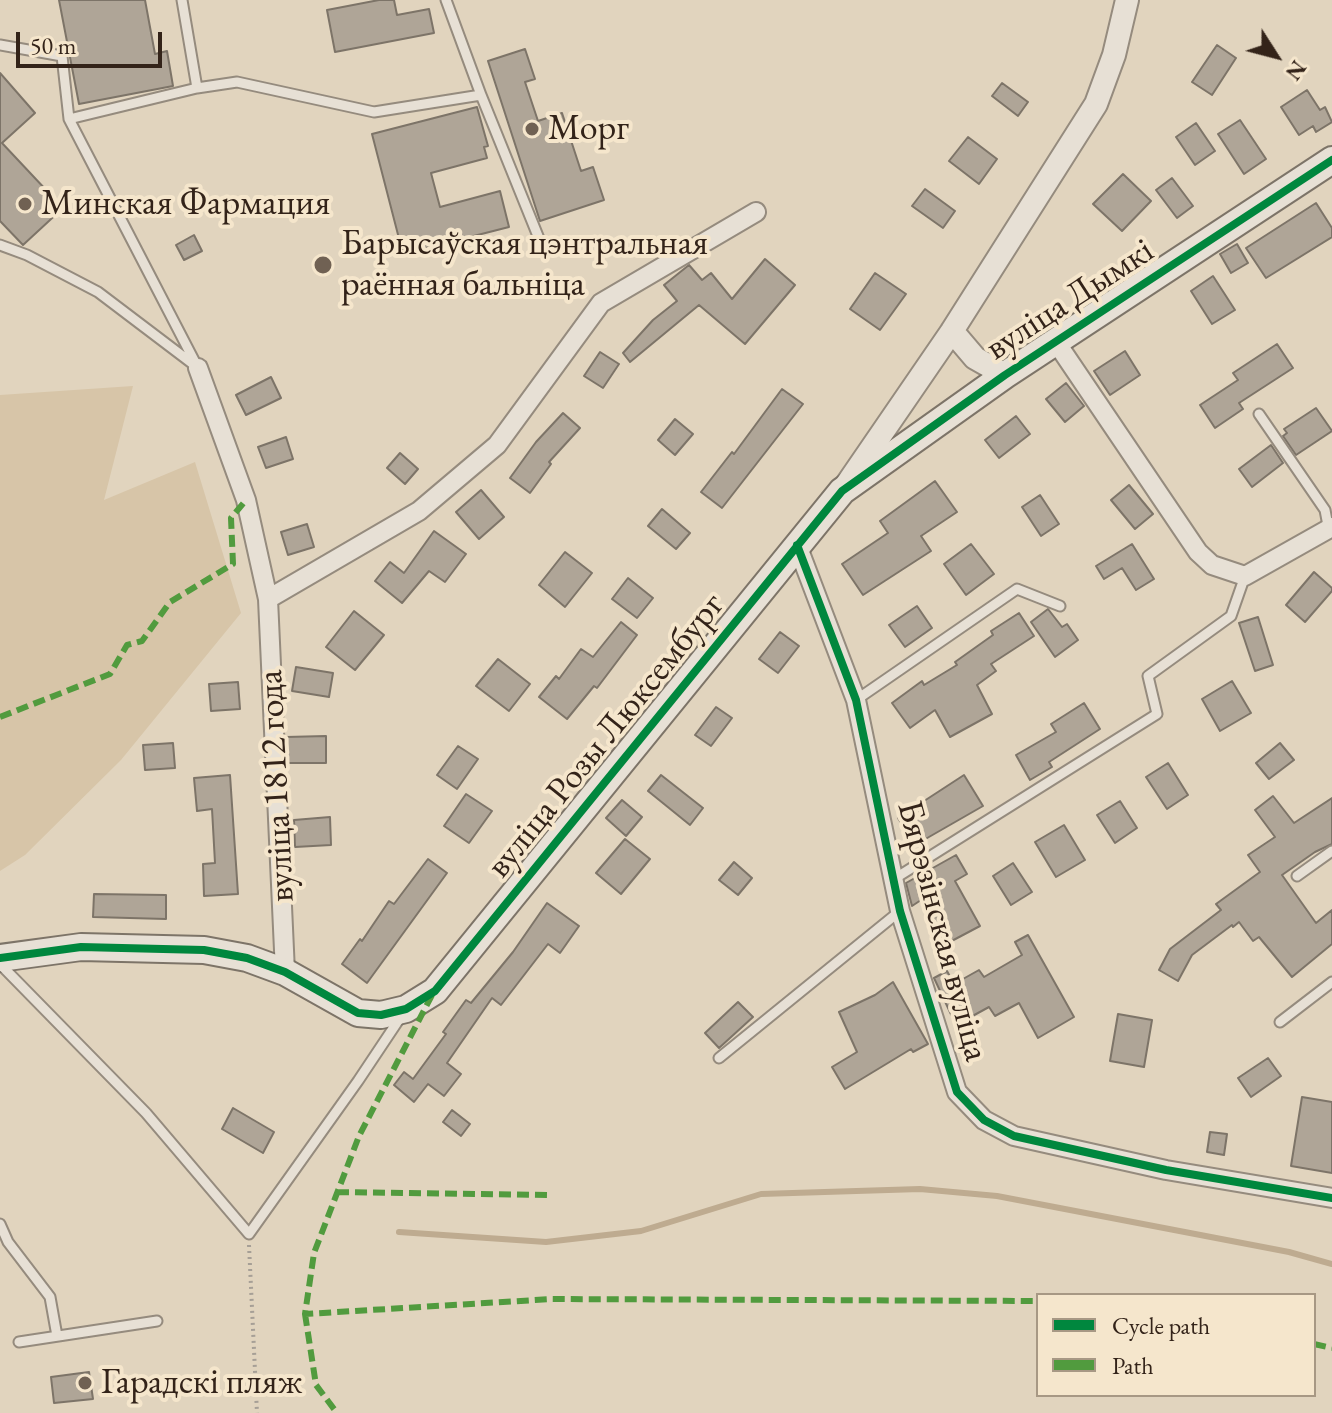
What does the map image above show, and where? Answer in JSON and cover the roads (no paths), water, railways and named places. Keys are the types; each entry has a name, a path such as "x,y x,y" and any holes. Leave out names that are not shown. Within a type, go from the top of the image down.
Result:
{"main road":[{"name":"вуліца Дымкі","path":"842,491 1005,375 1332,160"},
{"name":"вуліца Розы Люксембург","path":"406,1009 435,991 842,491"},
{"path":"0,958 81,947 204,950 247,958 285,972 358,1013 381,1015 406,1009"}],"street":[{"name":"вуліца Розы Люксембург","path":"842,491 952,331 1096,104 1114,55 1127,0"},
{"path":"268,599 419,511 497,445 601,303 756,212"},
{"name":"вуліца Дымкі","path":"952,331 975,358 1005,375"},
{"path":"1056,342 1198,552 1212,565 1245,576 1331,531"},
{"name":"вуліца 1812 года","path":"198,368 246,500 268,599 285,972"},
{"name":"Бярэзінская вуліца","path":"797,545 856,700 900,911 957,1092 984,1120 1014,1136 1166,1170 1332,1198"}],"lane":[{"path":"182,0 197,88"},
{"path":"446,0 542,246"},
{"path":"0,45 62,56 69,119 198,368"},
{"path":"69,119 197,88 237,82 374,112 481,95"},
{"path":"0,245 27,255 98,292 198,368"},
{"path":"1259,414 1325,510 1331,531"},
{"path":"894,879 1157,714 1148,676 1231,616 1245,576"},
{"path":"856,700 1017,589 1060,606"},
{"path":"1297,876 1332,851"},
{"path":"719,1058 900,911"},
{"path":"0,964 146,1113 249,1234 406,1009"},
{"path":"1280,1022 1332,982"},
{"path":"0,1224 8,1242 50,1297 57,1336"},
{"path":"19,1342 157,1321"}],"waterway":[{"path":"399,1232 546,1242 641,1231 761,1194 920,1189 997,1196 1289,1252 1332,1264"}],"place":[{"name":"Морг","path":"532,129"},
{"name":"Минская Фармация","path":"25,204"},
{"name":"Барысаўская цэнтральная раённая бальніца","path":"323,265"},
{"name":"Гарадскі пляж","path":"85,1383"}]}
